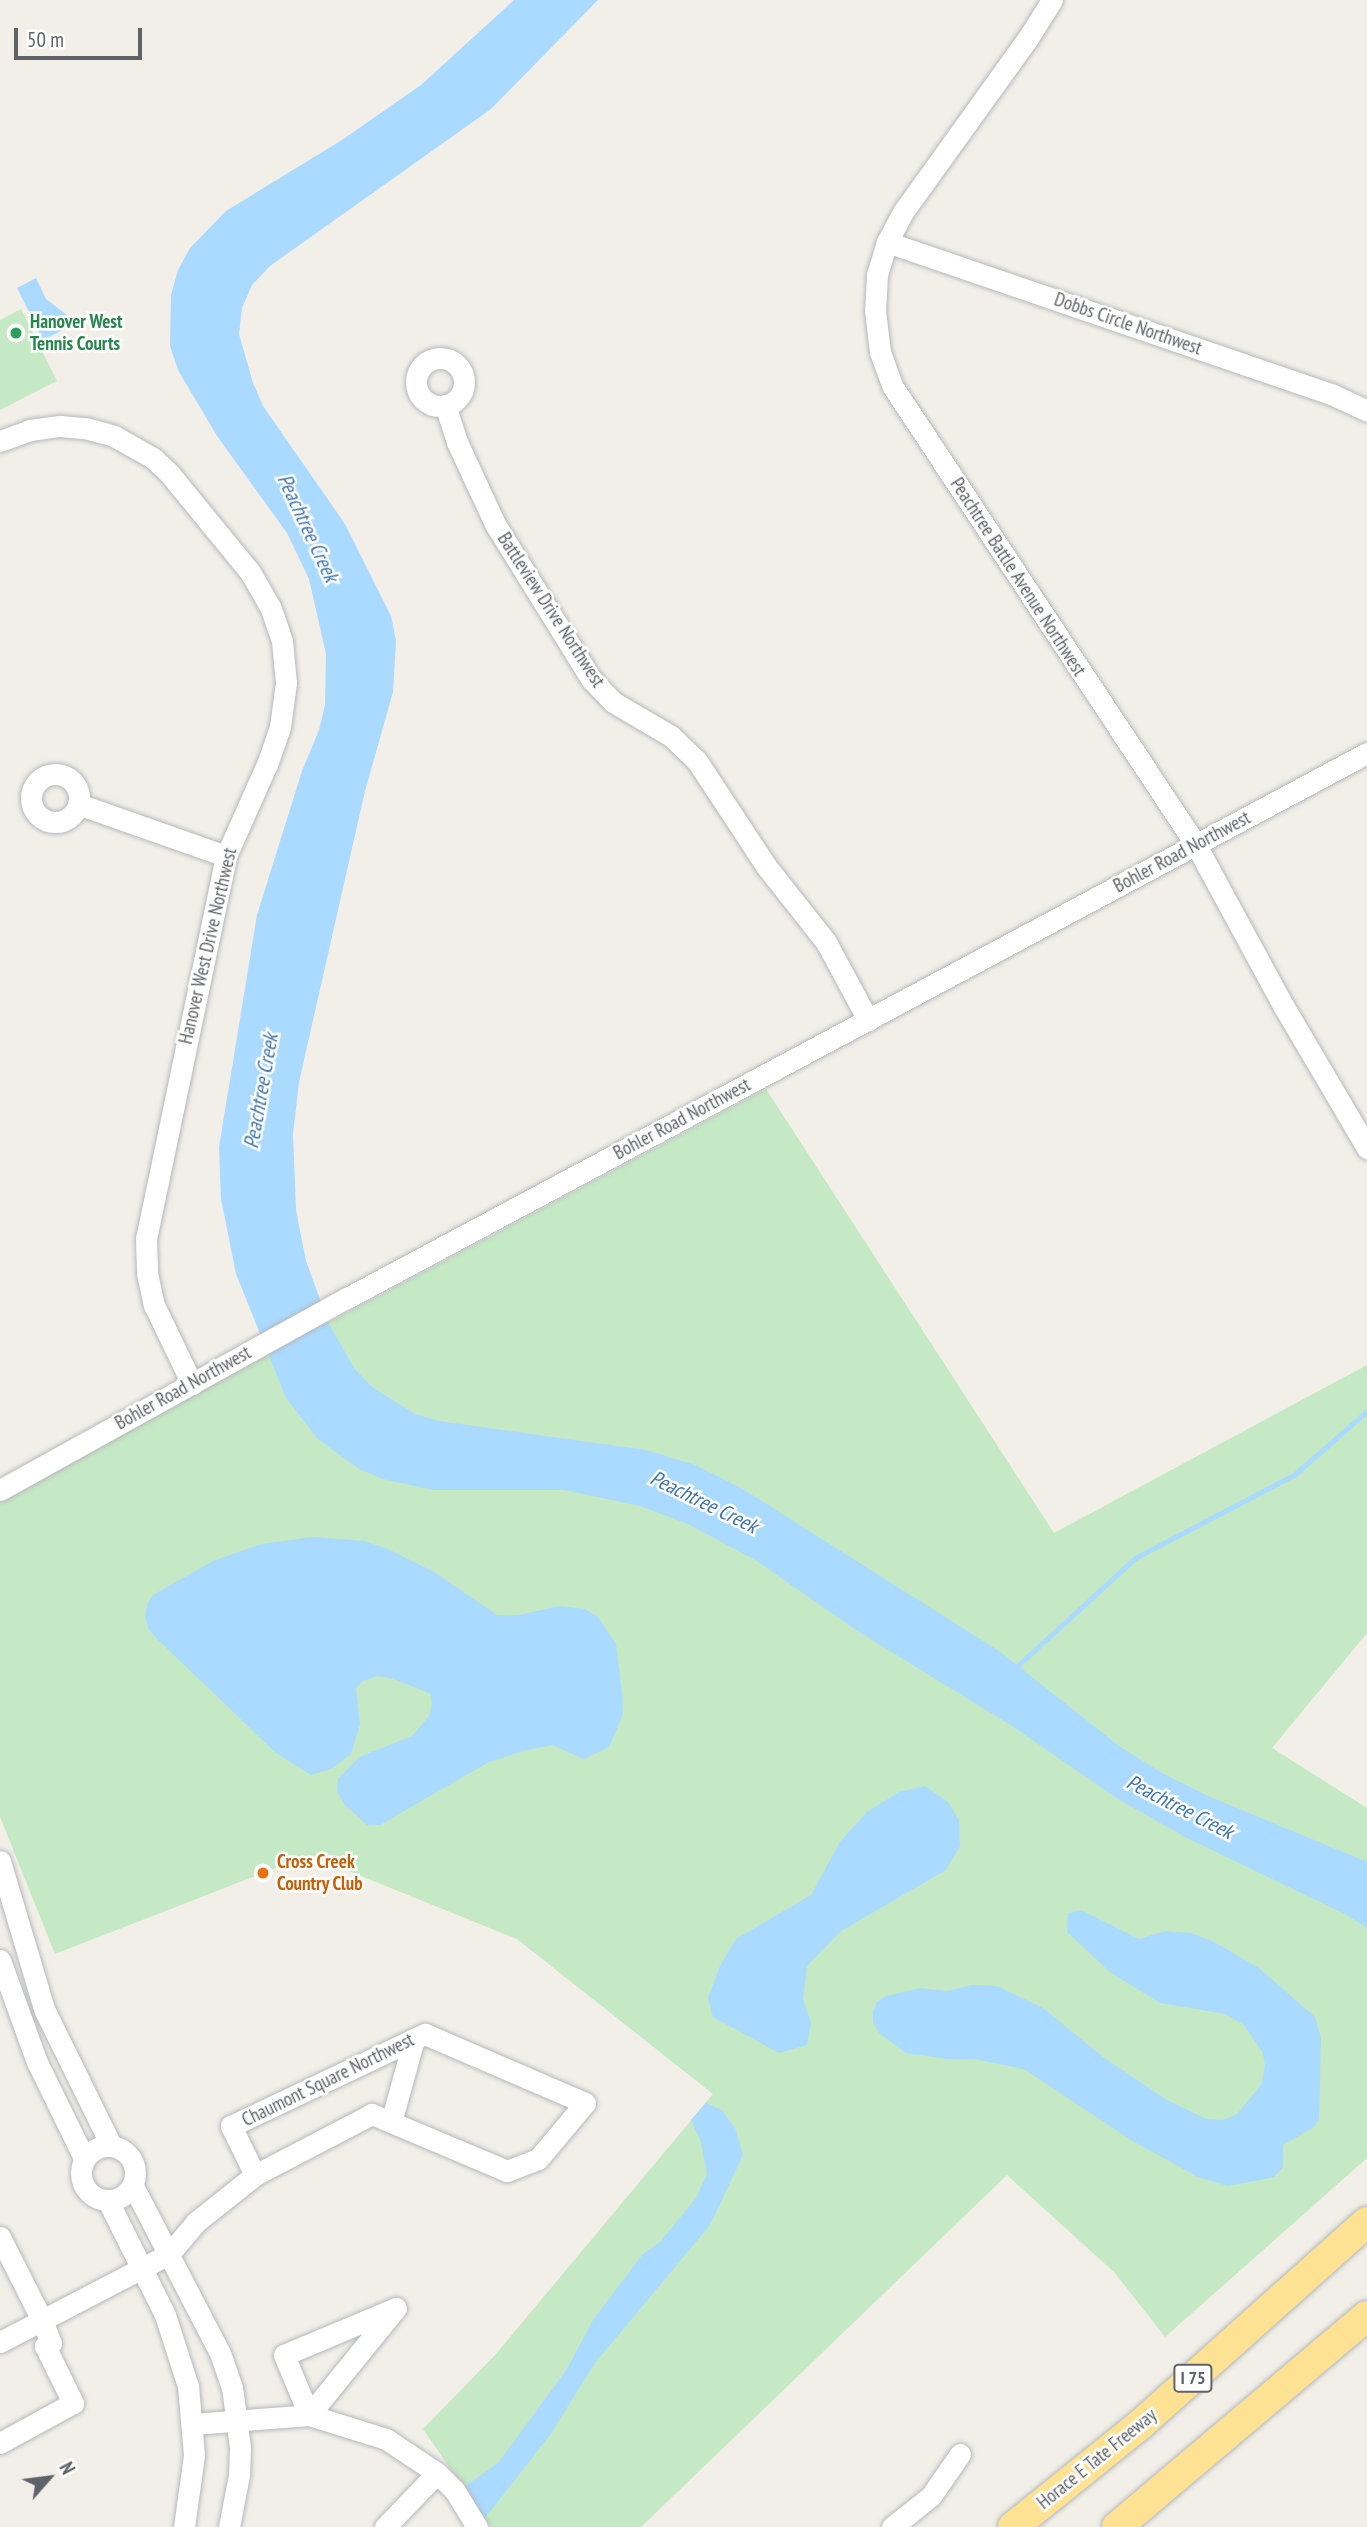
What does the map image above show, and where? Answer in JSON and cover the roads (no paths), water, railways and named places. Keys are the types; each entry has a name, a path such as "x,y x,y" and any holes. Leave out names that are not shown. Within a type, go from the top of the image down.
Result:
{"highway":[{"name":"Horace E Tate Freeway","path":"1013,2527 1151,2415 1367,2222"},
{"path":"1117,2527 1367,2316"}],"street":[{"name":"Peachtree Battle Avenue Northwest","path":"1052,0 1028,38 903,212 887,242 877,275 875,310 880,352 893,387 1196,845 1284,1007 1367,1148"},
{"name":"Dobbs Circle Northwest","path":"887,242 1331,394 1367,411"},
{"name":"Battleview Drive Northwest","path":"445,405 457,442 495,524 591,679 613,702 671,736 697,761 765,866 826,942 868,1020"},
{"name":"Hanover West Drive Northwest","path":"0,440 30,430 60,426 85,428 114,436 136,447 169,473 250,572 270,606 285,662 285,705 267,764 226,856 146,1239 147,1273 154,1305 192,1384"},
{"name":"Bohler Road Northwest","path":"0,1490 347,1298 1367,753"},
{"path":"78,804 226,856"},
{"path":"0,1861 44,2009 111,2145"},
{"path":"0,1960 37,2062 84,2158"},
{"name":"Chaumont Square Northwest","path":"0,2342 169,2254 196,2222 255,2175 372,2114 507,2171 537,2160 585,2102 425,2034 231,2126 255,2175"},
{"path":"391,2122 414,2039"},
{"path":"111,2145 124,2150 133,2160 136,2173 133,2186 123,2197 108,2201 92,2196 83,2186 80,2172 84,2158 96,2148 111,2145"},
{"path":"133,2186 220,2353 232,2387 238,2423 239,2475 229,2527"},
{"path":"108,2201 177,2347 193,2424 193,2482 184,2527"},
{"path":"0,2237 42,2320 51,2343 45,2346 73,2403 0,2443"},
{"path":"396,2308 344,2372 309,2415 284,2355 396,2308"},
{"path":"193,2424 238,2423 309,2415 386,2439 437,2473 455,2491 477,2527"},
{"path":"892,2527 931,2496 960,2454"},
{"path":"385,2527 437,2473"}],"water":[{"name":"Peachtree Creek","path":"514,0 598,0 491,109 270,266 252,285 242,308 239,334 253,383 263,406 345,524 391,616 396,641 393,692 365,791 299,1082 293,1134 296,1210 306,1261 329,1324 354,1368 372,1387 415,1414 439,1421 646,1450 695,1465 741,1488 999,1651 1119,1746 1162,1773 1208,1796 1367,1862 1367,1928 1347,1915 1185,1837 1118,1799 1012,1726 859,1632 755,1560 688,1524 640,1506 564,1490 433,1490 383,1479 359,1469 318,1439 286,1398 236,1274 221,1199 219,1147 257,915 302,771 319,730 325,705 326,654 309,579 287,533 217,436 178,370 170,346 171,295 178,270 190,248 226,211 342,140 421,85"},
{"path":"36,278 46,299 71,318 65,329 43,340 17,288"},
{"path":"313,1537 364,1541 388,1549 434,1572 497,1615 519,1615 560,1606 585,1609 598,1617 616,1644 623,1700 622,1717 609,1747 584,1759 552,1745 523,1751 487,1763 380,1825 367,1825 344,1804 337,1791 338,1779 359,1757 412,1736 429,1716 431,1694 394,1679 378,1676 363,1681 356,1688 360,1724 351,1754 331,1769 311,1775 276,1753 156,1638 148,1628 145,1617 147,1604 153,1595 213,1561 262,1544"},
{"path":"925,1786 948,1802 959,1820 960,1846 946,1870 841,1931 807,1966 803,1999 811,2023 807,2045 779,2053 713,2017 708,1998 720,1966 736,1939 811,1895 840,1842 867,1812 899,1792"},
{"path":"1081,1910 1139,1939 1165,1931 1191,1933 1214,1942 1259,1968 1315,2017 1321,2038 1319,2120 1314,2127 1283,2145 1283,2167 1274,2177 1228,2186 1198,2177 1131,2140 1024,2069 974,2059 948,2059 906,2053 879,2033 873,2022 873,2012 877,2002 886,1996 921,1988 947,1991 972,1985 997,1986 1043,2008 1103,2057 1167,2100 1206,2119 1223,2120 1237,2114 1261,2085 1265,2066 1263,2053 1244,2025 1225,2014 1160,2003 1110,1972 1067,1932 1068,1913"},
{"path":"706,2103 722,2110 736,2130 743,2155 710,2225 595,2363 550,2435 485,2518 464,2487 498,2463 567,2369 593,2320 643,2254 660,2242 696,2198 707,2174 701,2142 691,2120"}],"waterway":[{"path":"1014,1669 1135,1558 1294,1475 1367,1411"}],"place":[{"name":"Hanover West Tennis Courts","path":"16,333"},
{"name":"Cross Creek Country Club","path":"263,1873"}]}
